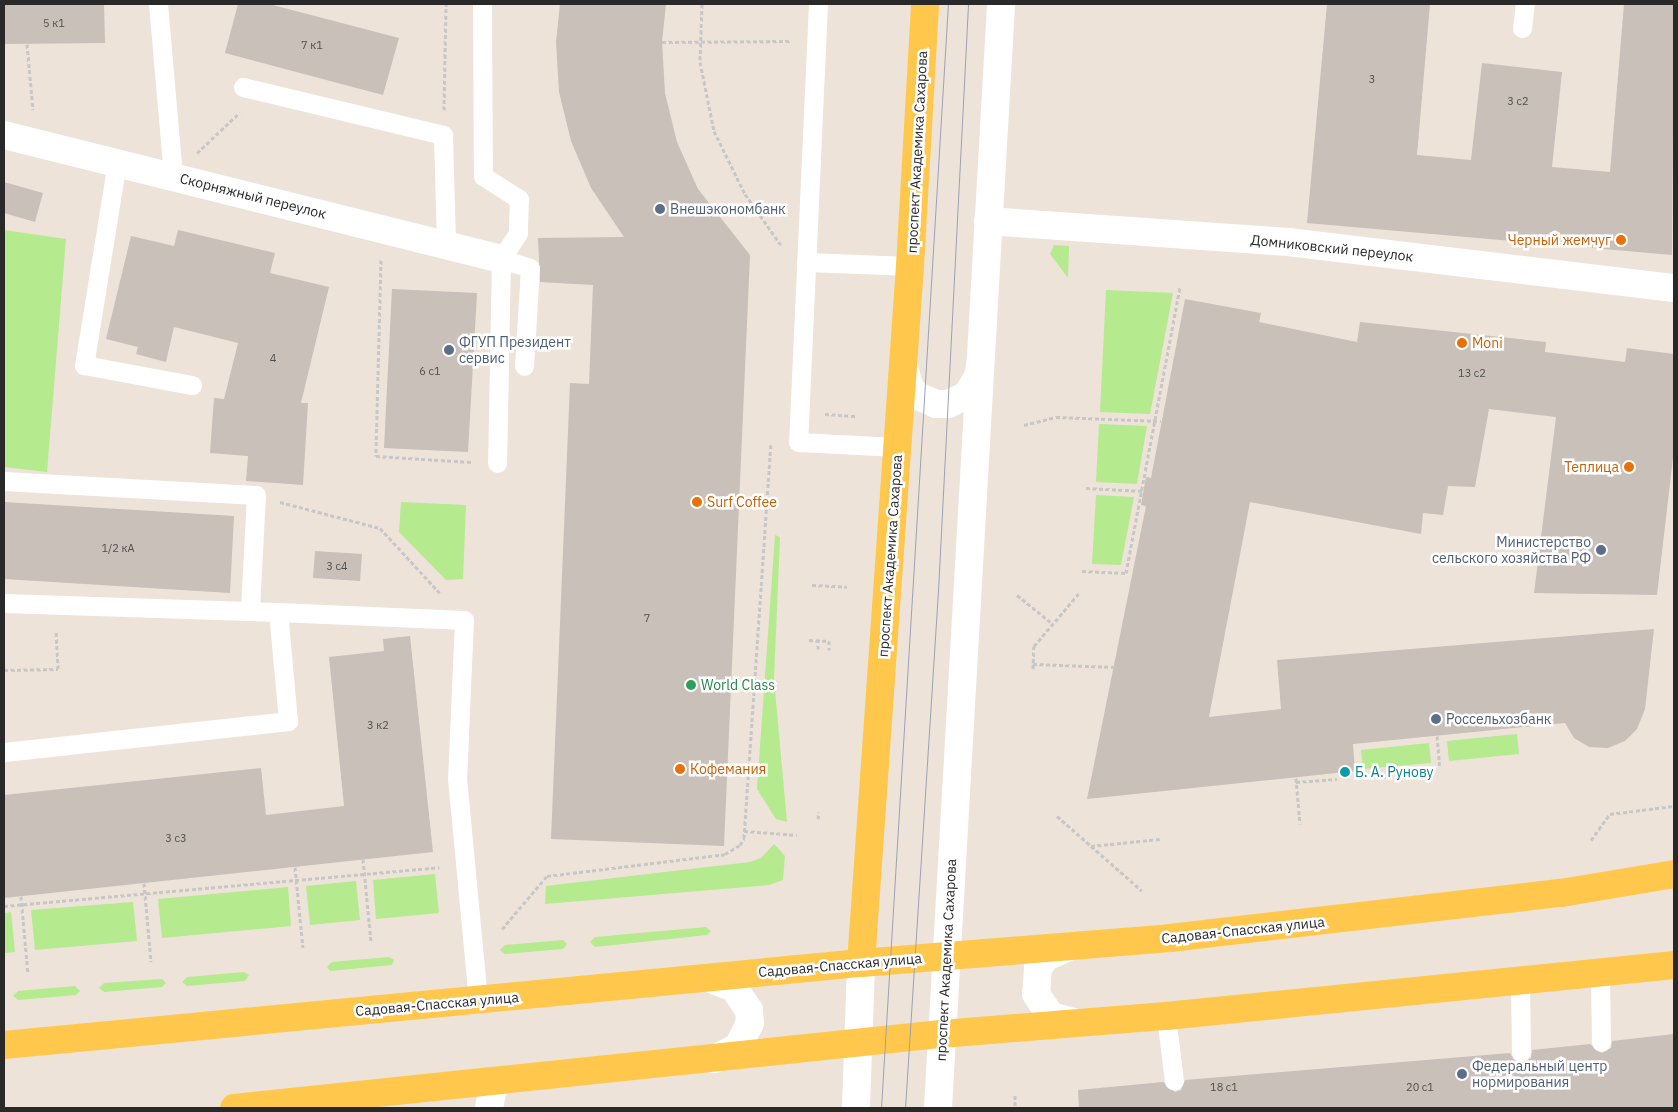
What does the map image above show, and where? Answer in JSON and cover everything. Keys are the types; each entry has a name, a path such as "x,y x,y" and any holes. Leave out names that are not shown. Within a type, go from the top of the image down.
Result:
{"main road":[{"name":"проспект Академика Сахарова","path":"861,963 904,366 925,4"},
{"name":"Садовая-Спасская улица","path":"4,1045 861,963 1071,946 1384,915 1674,874"},
{"path":"234,1108 857,1045 942,1034 1166,1016 1600,974 1674,965"}],"street":[{"name":"проспект Академика Сахарова","path":"938,1108 1001,4"},
{"name":"Скорняжный переулок","path":"4,135 382,227 501,259"},
{"name":"Домниковский переулок","path":"988,221 1288,242 1674,288"},
{"path":"904,366 916,395 936,404 948,404 967,395 978,377 980,366"},
{"path":"1071,946 1046,956 1038,968 1036,994 1051,1016 1076,1023"},
{"name":"проспект Академика Сахарова","path":"856,1108 861,963"},
{"path":"708,978 734,988 749,1010 750,1023 738,1047 714,1059"},
{"path":"489,1108 494,1082"}],"lane":[{"path":"158,4 173,176"},
{"path":"482,4 483,176 519,199 518,233 501,259 497,463"},
{"path":"818,4 798,442 898,447"},
{"path":"1522,28 1525,4"},
{"path":"249,89 444,136 446,243"},
{"path":"117,162 84,365 192,385"},
{"path":"501,259 530,268 524,366"},
{"path":"806,262 910,266"},
{"path":"4,481 256,495 250,611"},
{"path":"4,603 464,620 457,778 478,1000"},
{"path":"4,752 288,721 278,612"},
{"path":"1600,974 1601,1042"},
{"path":"1520,982 1521,1052"},
{"path":"1166,1016 1174,1081"}],"path":[{"path":"444,136 446,4"},
{"path":"702,4 700,42 705,97 714,131 745,194 782,247"},
{"path":"662,42 817,41"},
{"path":"27,44 36,143"},
{"path":"173,176 244,108 249,89"},
{"path":"382,227 376,456 497,463"},
{"path":"1082,571 1126,573 1180,287"},
{"path":"502,930 547,876 725,854 740,845 744,831 771,440 781,420 799,413 857,416"},
{"path":"1024,425 1056,417 1161,421"},
{"path":"1086,488 1143,491"},
{"path":"256,495 380,528 464,620"},
{"path":"812,585 847,587"},
{"path":"1033,669 1034,646 1080,592"},
{"path":"1017,595 1053,624"},
{"path":"4,670 58,669 56,605"},
{"path":"809,640 829,641 829,650"},
{"path":"818,640 818,649"},
{"path":"1033,664 1114,667"},
{"path":"1043,669 1044,664"},
{"path":"1437,736 1440,768"},
{"path":"1296,778 1300,824"},
{"path":"1296,782 1337,779"},
{"path":"1591,840 1610,814 1674,806"},
{"path":"818,819 819,812"},
{"path":"1057,816 1142,891"},
{"path":"744,831 798,835"},
{"path":"1091,846 1160,839"},
{"path":"362,859 370,942"},
{"path":"4,906 441,866"},
{"path":"295,867 302,948"},
{"path":"144,883 151,962"},
{"path":"21,896 28,974"},
{"path":"1015,1096 1015,1108"}],"green space":[{"path":"4,230 66,239 47,472 4,467"},
{"path":"1054,245 1069,246 1068,278 1050,254"},
{"path":"1106,290 1173,293 1150,414 1100,412"},
{"path":"1099,424 1147,426 1137,484 1096,482"},
{"path":"1096,495 1134,497 1121,565 1092,564"},
{"path":"401,502 466,505 463,579 446,580 399,532"},
{"path":"775,535 780,537 774,679 787,822 776,819 757,789"},
{"path":"1517,734 1519,754 1449,761 1447,741"},
{"path":"1429,743 1431,763 1363,769 1361,750"},
{"path":"774,844 785,856 783,880 769,885 545,904 546,886 750,862 761,858"},
{"path":"435,874 439,913 376,919 373,880"},
{"path":"356,881 360,920 310,925 306,886"},
{"path":"288,887 291,926 162,938 158,899"},
{"path":"133,902 137,941 35,950 31,910"},
{"path":"11,912 15,952 4,953 4,913"},
{"path":"706,927 711,931 707,935 595,947 590,942 595,937"},
{"path":"563,940 567,944 563,949 505,954 500,950 505,945"},
{"path":"389,957 394,960 392,965 330,971 327,967 332,962"},
{"path":"244,972 249,975 245,981 187,986 182,982 187,977"},
{"path":"162,979 166,983 162,987 104,992 99,988 104,983"},
{"path":"75,986 80,991 76,995 18,1000 13,996 18,991"}],"building":[{"path":"4,4 104,4 105,43 4,44"},
{"path":"238,4 269,4 399,38 383,95 225,53"},
{"path":"560,4 666,4 662,42 665,93 677,142 698,189 750,255 724,846 551,839 570,383 589,384 593,285 540,282 538,238 624,237 591,188 571,141 559,92 556,42"},
{"path":"1327,4 1430,4 1417,155 1471,160 1482,63 1562,72 1552,167 1610,172 1624,4 1674,4 1672,255 1307,223"},
{"path":"4,182 43,193 35,222 4,213"},
{"path":"178,230 275,253 270,273 329,287 301,403 308,403 303,485 246,481 248,456 210,453 214,398 224,399 238,343 174,327 166,362 136,354 138,347 106,339 131,236 174,246"},
{"path":"392,289 477,293 468,452 384,448"},
{"name":"Министерство сельского хозяйства РФ","path":"1185,299 1261,313 1259,322 1357,342 1360,322 1546,342 1545,352 1625,362 1627,348 1674,354 1674,449 1657,595 1534,593 1556,417 1489,409 1475,487 1448,486 1443,515 1423,513 1421,534 1250,502 1209,717 1281,709 1277,660 1654,629 1645,709 1637,729 1625,741 1608,748 1589,747 1574,738 1565,723 1353,744 1355,771 1087,799 1146,506 1141,505 1146,477 1151,478"},
{"path":"4,502 234,516 230,593 4,579"},
{"path":"315,551 362,554 360,581 313,578"},
{"path":"410,636 433,852 4,898 4,795 261,768 266,815 344,806 329,657 384,651 383,639"},
{"path":"1674,1034 1674,1108 1079,1108 1078,1090 1163,1082 1175,1092 1181,1090 1185,1080 1510,1053 1515,1062 1522,1063 1531,1058 1532,1050 1590,1044 1602,1053 1611,1048 1612,1041"}],"tram line":[{"path":"881,1108 948,4"},
{"path":"905,1108 938,591 968,4"}],"place":[{"name":"Внешэкономбанк","path":"660,209"},
{"name":"Черный жемчуг","path":"1621,240"},
{"name":"Moni","path":"1462,343"},
{"name":"ФГУП Президент сервис","path":"449,350"},
{"name":"Теплица","path":"1629,467"},
{"name":"Surf Coffee","path":"697,502"},
{"name":"Министерство сельского хозяйства РФ","path":"1601,550"},
{"name":"World Class","path":"691,685"},
{"name":"Россельхозбанк","path":"1436,719"},
{"name":"Кофемания","path":"680,769"},
{"name":"Б. А. Рунову","path":"1345,772"},
{"name":"Федеральный центр нормирования","path":"1462,1074"}]}
